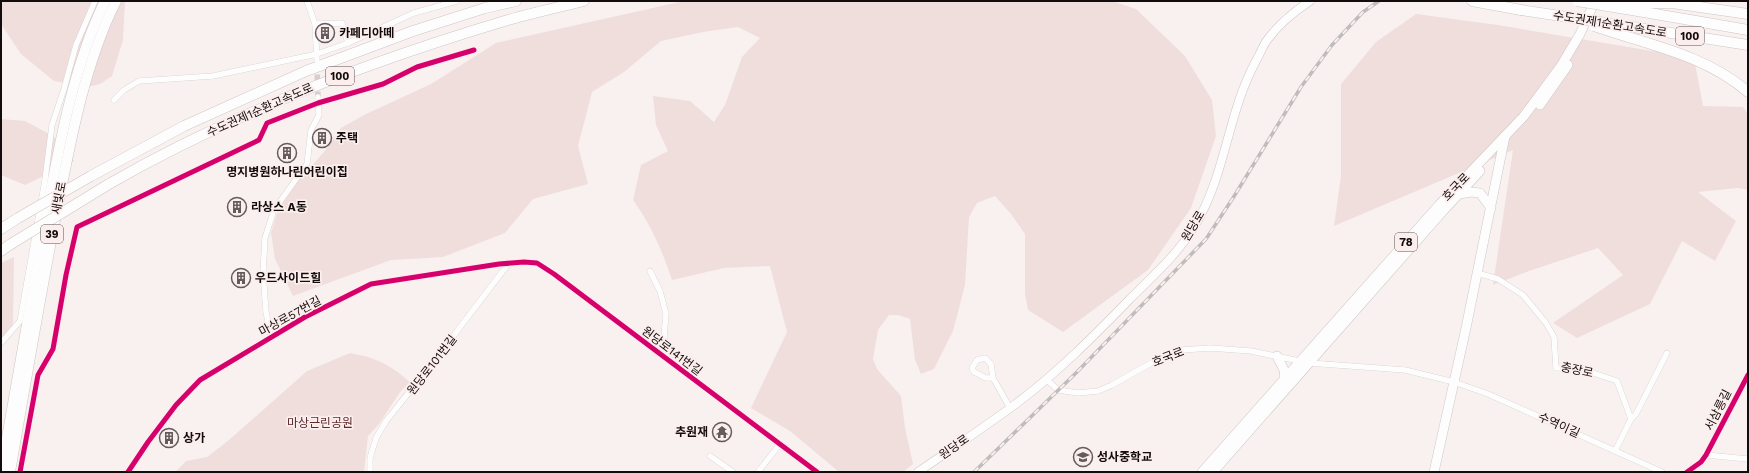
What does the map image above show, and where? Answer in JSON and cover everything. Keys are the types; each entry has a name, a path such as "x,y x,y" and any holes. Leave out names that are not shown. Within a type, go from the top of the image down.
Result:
{"highway":[{"name":"새빛로","path":"1,472 48,206 62,136 79,70 95,21 105,1"},
{"name":"새빛로","path":"10,472 53,228 71,138 89,70 105,23 116,1"},
{"name":"수도권제1순환고속도로","path":"1,228 91,176 184,126 306,71 413,32 485,8 516,1"},
{"name":"수도권제1순환고속도로","path":"1,251 109,184 174,148 286,97 400,53 508,20 584,1"},
{"name":"수도권제1순환고속도로","path":"1472,1 1748,45"},
{"path":"1638,7 1706,1"},
{"name":"수도권제1순환고속도로","path":"1581,2 1638,7 1748,30"},
{"path":"1672,3 1748,14"},
{"path":"1565,16 1684,54 1726,76 1748,92"}],"main road":[{"name":"원당로","path":"918,472 1010,408 1046,379 1116,314 1177,252 1195,226 1207,202 1218,172 1233,117 1248,76 1268,39 1298,10 1310,1"},
{"name":"호국로","path":"1213,472 1439,205 1524,116 1561,66 1580,34 1596,1"},
{"name":"호국로","path":"1202,472 1285,379 1305,362 1458,194 1527,121 1565,71 1601,1"},
{"path":"1434,472 1505,136"},
{"path":"1458,194 1471,192 1480,193 1491,208"},
{"path":"1277,356 1284,370 1285,379"}],"street":[{"path":"1,343 20,321 45,180 52,125 76,45 95,1"},
{"path":"307,1 315,24 317,57"},
{"path":"114,100 124,90 139,81 213,76 317,57 414,13 456,1"},
{"path":"315,24 342,23 348,43"},
{"path":"20,472 38,375 53,349 66,275 77,227 259,140 267,123 318,100 383,84 417,67 474,50"},
{"name":"마상로57번길","path":"271,337 266,312 262,272 265,238 274,210 307,164 311,130 319,115 318,100"},
{"name":"마상로57번길","path":"128,472 176,405 200,380 306,317 371,284 414,276 509,263"},
{"name":"원당로141번길","path":"509,263 537,263 554,274 817,472"},
{"name":"원당로101번길","path":"370,472 370,458 376,438 386,421 509,263"},
{"name":"원당로141번길","path":"650,271 660,290 666,314 664,337 670,361"},
{"name":"충장로","path":"1477,274 1498,279 1523,295 1546,323 1554,338 1556,368 1578,368 1617,381 1631,418"},
{"name":"호국로","path":"1046,379 1058,390 1078,394 1098,391 1112,385 1160,358 1182,350 1210,348 1251,351 1305,362 1349,367 1389,368 1454,382"},
{"path":"1615,450 1631,418 1636,414 1667,353"},
{"name":"서삼릉길","path":"1706,455 1748,375"},
{"path":"993,378 1010,408"},
{"name":"수역이길","path":"1454,382 1544,418 1662,472"},
{"path":"759,472 780,444"},
{"path":"1687,472 1700,462 1706,455 1748,459"},
{"path":"710,456 732,472"}],"green space":[{"path":"1,1 125,1 123,40 112,76 100,84 87,87 54,81 21,54 1,24"},
{"path":"684,1 1112,1 1136,9 1185,56 1212,100 1216,136 1191,208 1148,270 1063,332 1028,310 1025,294 1025,234 1011,214 995,196 977,203 969,217 965,285 953,331 934,369 921,374 915,360 910,319 898,315 889,315 878,330 873,359 877,369 901,396 905,428 913,464 903,472 839,472 790,431 751,408 787,332 770,266 724,268 672,280 656,238 633,200 641,165 668,151 656,125 653,96 690,101 714,122 725,105 742,57 760,38 738,27 703,32 661,41 624,72 592,92 578,146 588,184 533,199 505,233 443,257 391,260 293,296 275,259 271,233 281,200 324,152 341,128 364,115 431,84 496,43"},
{"path":"1416,14 1498,25 1694,58 1703,106 1743,107 1748,114 1748,190 1738,188 1698,192 1736,221 1715,261 1682,241 1650,304 1577,338 1553,323 1623,275 1598,248 1529,271 1493,285 1513,150 1334,226 1341,176 1341,84 1376,42"},
{"path":"1,119 25,121 53,136 74,161 25,185 1,175"},
{"path":"14,257 13,324 1,339 1,263"},
{"name":"마상근린공원","path":"350,353 368,357 389,366 410,382 400,392 379,424 368,436 364,472 175,472 186,461 207,457 229,440 307,371"}],"tunnel":[{"path":"317,66 318,97"}],"railway":[{"path":"974,472 1077,372 1206,239 1301,87 1332,45 1363,12 1379,1"}],"cycle path":[{"path":"20,472 38,375 53,349 66,275 77,227 259,140 267,123 318,103 383,84 417,67 474,50"},
{"path":"128,472 148,442 176,405 200,380 305,317 371,284 499,264 524,262 537,263 554,274 817,472"},
{"path":"1687,472 1701,462 1706,455 1748,375"}],"place":[{"name":"카페디아떼","path":"325,33"},
{"name":"주택","path":"322,138"},
{"name":"명지병원하나린어린이집","path":"287,153"},
{"name":"라상스 A동","path":"237,207"},
{"name":"우드사이드힐","path":"241,278"},
{"name":"추원재","path":"722,432"},
{"name":"상가","path":"169,438"},
{"name":"성사중학교","path":"1083,457"}]}
